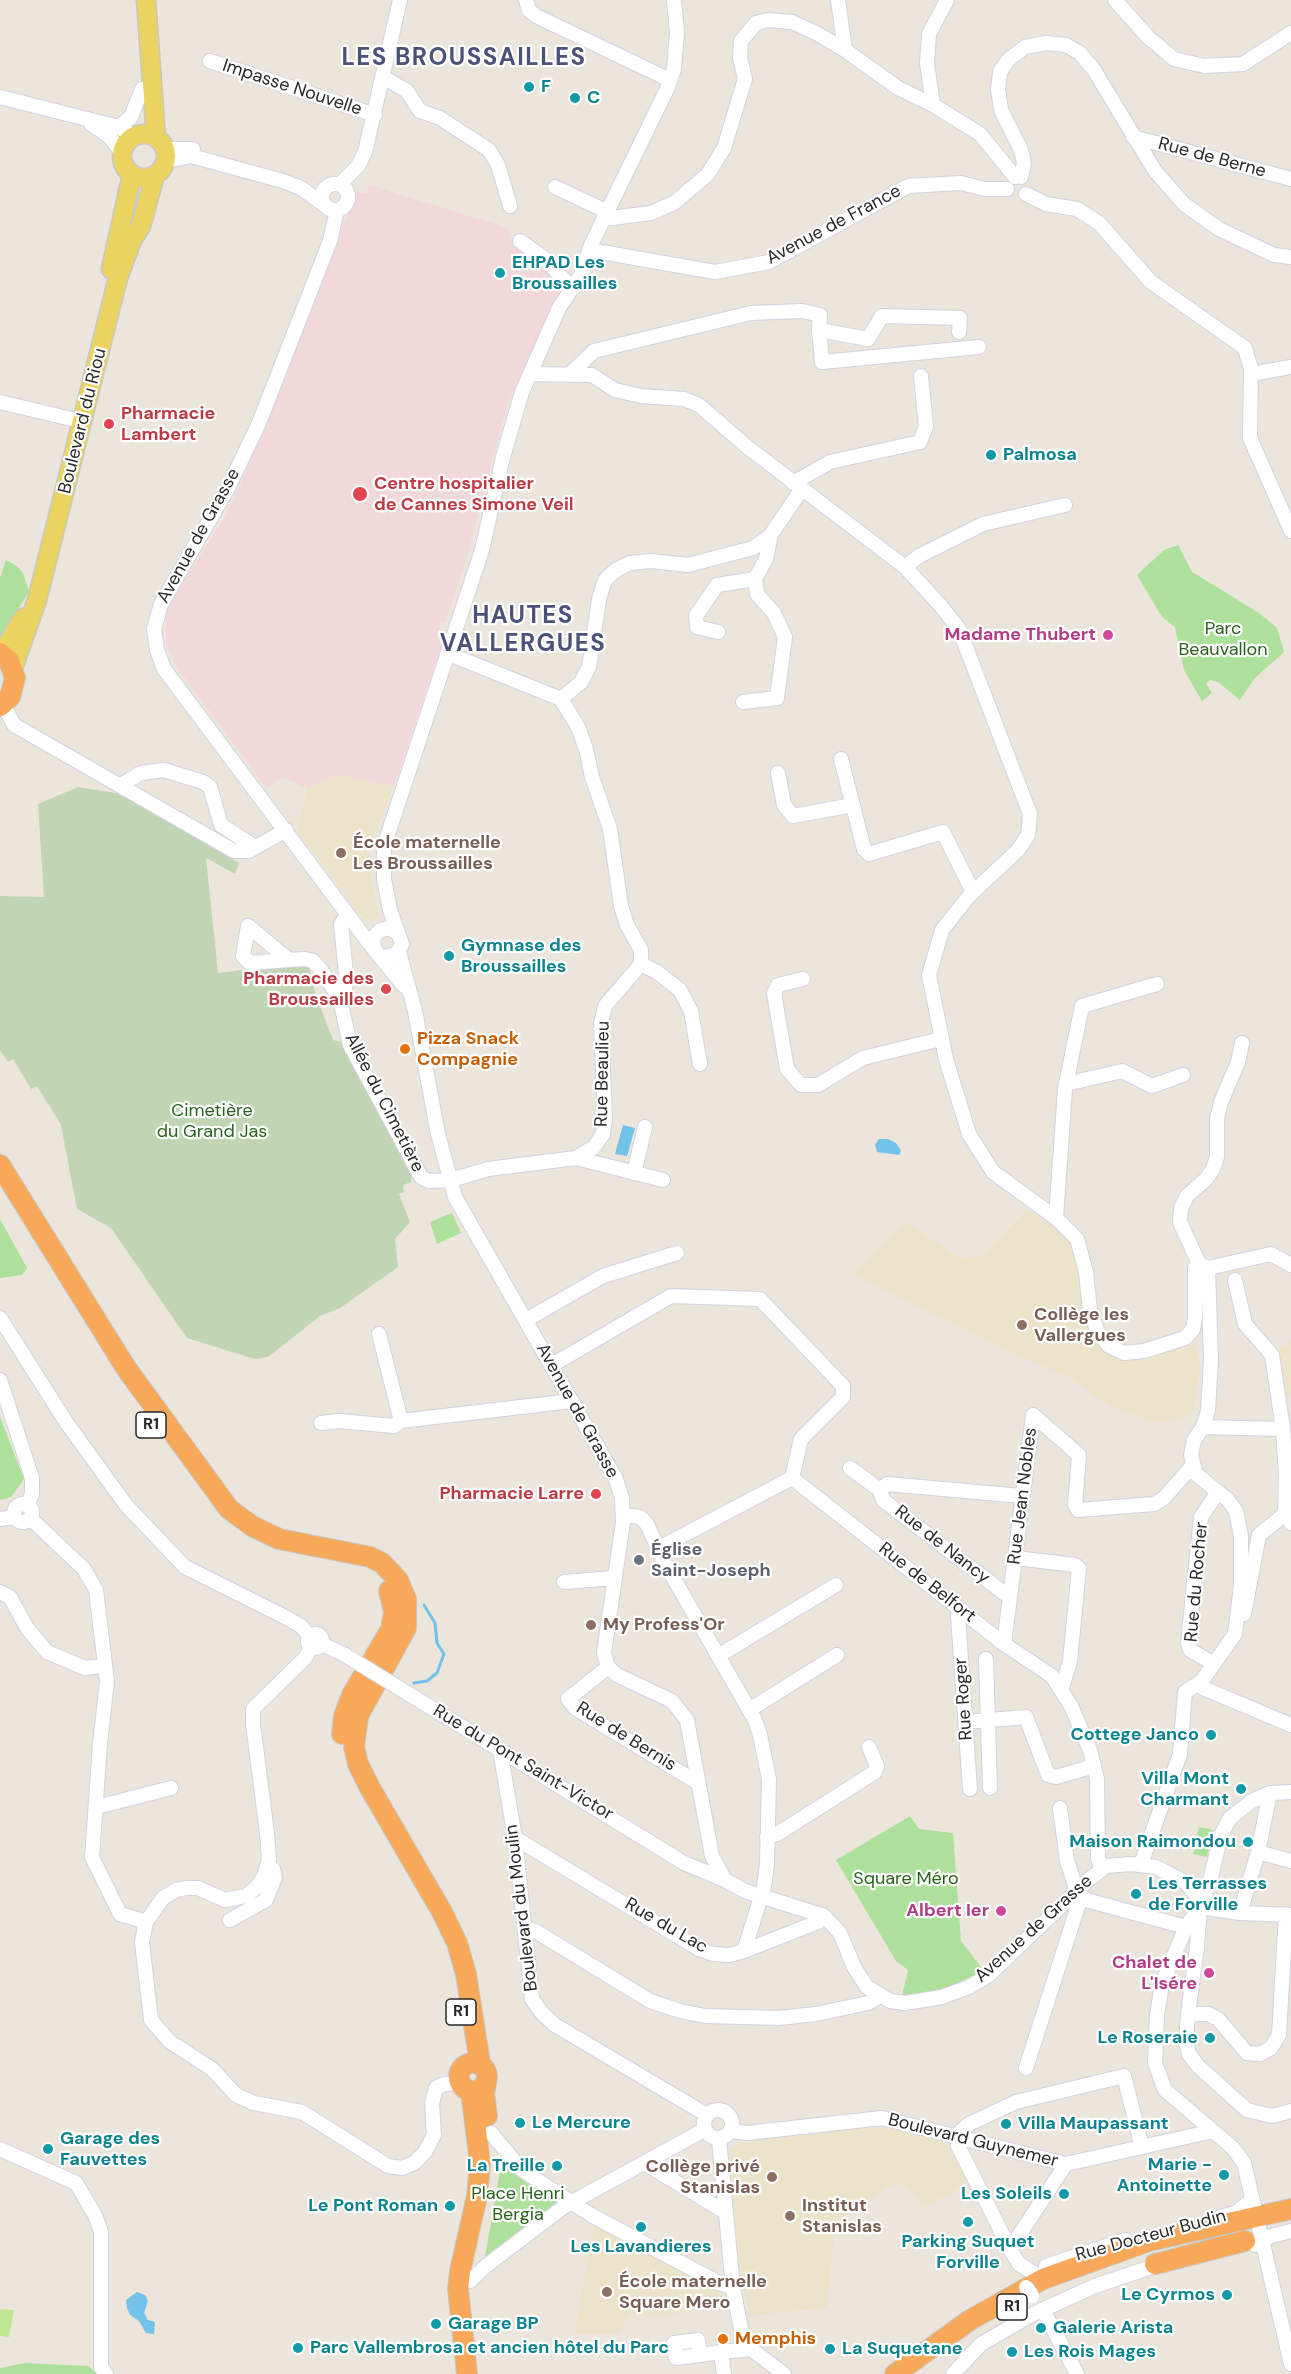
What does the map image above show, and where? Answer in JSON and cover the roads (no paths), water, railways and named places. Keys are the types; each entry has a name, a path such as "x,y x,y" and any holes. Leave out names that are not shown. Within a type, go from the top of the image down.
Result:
{"highway":[{"path":"2,705 14,687 4,657"},
{"name":"R1","path":"0,1165 126,1368 229,1509 252,1526 286,1541 370,1557 382,1563 398,1580 406,1599 406,1628 358,1716 354,1747 358,1764 370,1788 442,1912 457,1943 465,1974 480,2148 473,2267"},
{"name":"R1","path":"0,1191 116,1376 214,1511 232,1529 255,1543 303,1559 361,1567 378,1577 391,1593 394,1612 391,1629 348,1704 342,1728 344,1752 361,1792 442,1936 457,1984 467,2057 475,2076 491,2133 489,2181 473,2267 461,2304 467,2374"},
{"name":"R1","path":"1255,2226 1291,2209"},
{"name":"R1","path":"911,2371 970,2320 1033,2281 1087,2272 1138,2255 1255,2226 1291,2220"},
{"path":"1155,2264 1255,2226"}],"main road":[{"path":"136,0 142,39 142,88 153,144"},
{"path":"146,0 153,144 154,176 143,178 132,174 123,162 126,144 153,144"},
{"name":"Boulevard du Riou","path":"4,657 32,595 76,420 132,174"},
{"name":"Boulevard du Riou","path":"4,657 27,635 118,278 143,220 154,176"}],"street":[{"path":"153,144 192,149 303,181 323,191 332,184 340,184 361,161 375,115 400,0"},
{"path":"526,0 529,10 536,16 670,80"},
{"path":"399,952 391,957 378,953 372,942 385,932 390,910 384,879 384,846 484,543 506,447 530,374 560,308 575,287 606,215 670,80 678,32 675,0"},
{"path":"933,105 927,63 929,34 947,0"},
{"path":"1115,0 1149,37 1174,59 1204,66 1243,64 1291,33"},
{"path":"841,2 845,50"},
{"path":"555,187 606,215 651,213 666,207 708,174 724,147 745,79 741,41 756,23 780,20 792,22 845,50 898,88 933,105 981,134 1014,181 1024,163 1021,150 1001,110 998,90 1000,72 1008,60 1025,47 1046,43 1066,45 1080,53 1094,70 1155,171 1184,204 1219,229 1274,255 1291,257"},
{"name":"Impasse Nouvelle","path":"210,61 375,115"},
{"path":"384,77 407,91 420,111 440,118 489,150 498,165 510,206"},
{"path":"119,127 132,117 142,88"},
{"path":"0,97 87,121 119,127 153,144 301,188 332,208"},
{"path":"87,121 110,137 123,155"},
{"name":"Rue de Berne","path":"1133,136 1291,179"},
{"name":"Avenue de France","path":"590,250 715,272 769,262 908,186 961,183 985,189 1014,181 1015,197 1026,194 1046,204 1077,209 1099,223 1150,282 1245,348 1251,374"},
{"name":"Avenue de Grasse","path":"323,191 322,200 332,208 345,206 348,198 347,190 340,184"},
{"name":"Avenue de Grasse","path":"332,208 330,241 258,423 228,488 161,604 154,629 157,650 164,669 351,919 410,992 429,1094 456,1197 616,1479 624,1515 604,1653 608,1667"},
{"path":"520,241 544,258 567,283 575,287"},
{"path":"572,372 594,351 751,313 802,311 820,315 822,362 979,347"},
{"path":"819,330 868,339 882,316 893,316 960,318 959,332"},
{"path":"1291,367 1251,374 1250,438 1291,531"},
{"path":"530,374 572,372 592,375 615,390 641,396 684,399 699,405 798,486 905,567 930,592 959,630 1030,814 1028,835 1018,850 973,892 942,930 929,975 942,1039 957,1100 969,1134 993,1172 1056,1218 1077,1239 1082,1251 1090,1310 1097,1330 1108,1346 1124,1353 1144,1351 1185,1338 1193,1329 1195,1318 1193,1275 1203,1266 1225,1265 1269,1255 1291,1265"},
{"path":"743,702 777,698 785,637 774,614 757,594 755,579 766,559 771,534 798,486 830,462 920,442 926,426 921,376"},
{"path":"0,402 76,420"},
{"path":"905,567 919,556 983,524 1065,506"},
{"path":"561,699 581,682 589,667 598,599 605,580 616,570 630,562 651,561 688,565 720,558 753,548 771,534"},
{"path":"718,632 697,627 696,616 717,585 755,579"},
{"path":"449,654 561,699 578,727 592,777 603,804 616,865 621,906 627,925 641,950 641,964 657,972 680,990 691,1011 700,1064"},
{"path":"2,705 14,724 234,851 249,851 286,830"},
{"path":"841,759 864,849 869,854 943,832 973,892"},
{"path":"122,785 141,773 164,770 203,782 210,787 221,825 255,848"},
{"path":"778,773 784,805 792,816 853,806"},
{"path":"340,999 345,989 346,974 341,924 351,919"},
{"name":"Avenue de Grasse","path":"351,919 385,932"},
{"path":"385,932 402,944 399,952 410,992"},
{"name":"Allée du Cimetière","path":"289,960 313,961 340,999 350,1045 421,1178 428,1181 451,1180"},
{"name":"Rue Beaulieu","path":"576,1158 594,1147 603,1134 601,1023 605,1006 641,964"},
{"path":"803,979 778,985 774,993 788,1069 801,1085 807,1087 818,1085 863,1058 942,1039"},
{"path":"1056,1218 1066,1084 1082,1006 1157,984"},
{"path":"1234,1634 1241,1585 1240,1523 1228,1500 1196,1474 1192,1466 1194,1440 1203,1427 1208,1411 1210,1359 1203,1266 1180,1222 1181,1208 1187,1196 1206,1179 1213,1169 1216,1157 1216,1119 1238,1062 1242,1043"},
{"path":"1066,1084 1122,1071 1152,1086 1183,1075"},
{"path":"634,1173 645,1127"},
{"path":"451,1180 488,1169 576,1158 663,1180"},
{"path":"526,1320 603,1276 677,1253"},
{"path":"1141,1864 1142,1855 1180,1754 1185,1692 1201,1682 1240,1628 1249,1596 1259,1535 1288,1518 1283,1429 1272,1355 1245,1324 1235,1280"},
{"path":"552,1365 671,1296 760,1299 843,1386 845,1392 843,1397 801,1439 792,1478 658,1548"},
{"name":"Rue du Pont Saint-Victor","path":"0,1318 66,1422 126,1505 185,1568 301,1626 314,1643 345,1655 684,1863 726,1880"},
{"path":"379,1334 401,1421"},
{"path":"0,1380 32,1478 29,1512"},
{"path":"321,1423 339,1421 394,1426 401,1421 572,1401"},
{"name":"Rue Jean Nobles","path":"1004,1644 1033,1415 1079,1455 1075,1505 1078,1510 1154,1504 1164,1498 1192,1466"},
{"path":"1203,1427 1283,1429"},
{"name":"Rue de Nancy","path":"850,1468 880,1491 883,1500 1009,1597"},
{"name":"Rue de Belfort","path":"792,1478 1004,1644 1052,1676 1062,1688"},
{"path":"880,1491 887,1484 1022,1496"},
{"name":"Rue du Rocher","path":"1214,1664 1190,1650 1188,1643 1201,1517 1218,1492"},
{"path":"0,1519 15,1517 14,1512 19,1505 29,1512 91,1578 96,1590 107,1681 92,1857 120,1914 146,1922"},
{"path":"624,1515 645,1521 686,1603 749,1710 760,1735 768,1770 767,1864 744,1951"},
{"path":"1016,1558 1075,1565 1079,1568 1070,1661 1062,1688 1084,1732 1097,1779 1098,1858 1102,1869"},
{"path":"564,1582 614,1578"},
{"path":"718,1656 836,1585"},
{"path":"0,1592 10,1597 27,1628 47,1652 84,1668 104,1666"},
{"name":"Rue Roger","path":"962,1610 958,1616 970,1789"},
{"path":"314,1643 304,1658 254,1709 253,1724 267,1833 268,1865 257,1887 246,1896 225,1899 198,1888 176,1890 163,1898 146,1922 142,1942 151,2020 169,2041 199,2058 242,2099 302,2112 340,2134 374,2159 402,2168 414,2163 425,2152 434,2135 432,2103 436,2088 475,2076"},
{"path":"749,1710 837,1655"},
{"path":"986,1659 990,1788"},
{"path":"525,1928 537,1932 651,2001 680,2011 705,2016 779,2018 816,2014 868,2003 880,1996 860,1979 840,1933 824,1916 760,1896 726,1880 712,1856 691,1733 680,1709 672,1701 617,1675 608,1667"},
{"name":"Rue de Bernis","path":"608,1667 568,1699 574,1708 698,1783"},
{"path":"1201,1682 1203,1688 1291,1725"},
{"path":"965,1722 1026,1717 1046,1772 1051,1777 1094,1766"},
{"path":"767,1837 777,1834 875,1772 877,1766 869,1747"},
{"name":"Boulevard du Moulin","path":"500,1750 515,1838 532,1999 555,2025 707,2115"},
{"path":"97,1807 171,1788"},
{"path":"1291,1792 1270,1793 1252,1801 1230,1818 1221,1835 1210,1881 1200,1906 1186,1927 1162,1984 1157,2015 1155,2063 1165,2090 1239,2154 1245,2169 1255,2226 1291,2364"},
{"path":"1240,1913 1258,1852 1270,1793"},
{"path":"1026,2068 1078,1906 1077,1891 1066,1861 1060,1808"},
{"name":"Rue du Lac","path":"515,1838 699,1949 729,1955 818,1922 824,1916"},
{"path":"1258,1852 1291,1861"},
{"name":"Avenue de Grasse","path":"880,1996 898,2002 923,2001 942,1998 969,1987 989,1975 1102,1869 1118,1864 1141,1864 1156,1867 1185,1882 1197,1896 1200,1906"},
{"path":"230,1920 270,1904 275,1877 273,1869 268,1865"},
{"path":"1077,1891 1086,1900 1186,1927"},
{"path":"1188,2014 1208,2014 1218,2019 1247,2053 1260,2054 1271,2048 1279,2036 1289,1914 1240,1913 1200,1906"},
{"path":"1200,1906 1186,2042 1198,2066 1247,2110 1272,2116 1291,2111"},
{"path":"1077,2374 1033,2281 1010,2249 958,2146 957,2137 969,2124 1016,2102 1124,2076 1142,2147"},
{"path":"473,2267 572,2202 704,2130 707,2115 718,2110 727,2113 732,2121 731,2131 719,2139 710,2137 704,2130"},
{"name":"Boulevard Guynemer","path":"731,2131 747,2133 882,2118 1066,2164 1213,2131"},
{"path":"491,2133 522,2170 591,2215 719,2283 734,2288"},
{"path":"719,2139 725,2212 741,2329 751,2349 784,2374"},
{"path":"0,2149 76,2183 95,2216 101,2232 101,2367 105,2374"},
{"path":"644,2163 725,2212"},
{"path":"1010,2249 1066,2164"},
{"name":"Rue Docteur Budin","path":"1033,2281 1124,2240 1235,2213 1271,2236 1291,2231"},
{"path":"1033,2281 1095,2286 1155,2264"},
{"path":"953,2374 1033,2281"},
{"path":"700,2355 751,2349"},
{"path":"721,2352 724,2374"},
{"path":"965,2359 967,2374"}],"water":[{"path":"623,1125 635,1128 627,1156 615,1154"},
{"path":"879,1139 888,1139 896,1143 901,1151 899,1155 877,1152 875,1145"},
{"path":"137,2292 145,2295 148,2301 144,2313 148,2320 155,2322 154,2334 146,2333 139,2321 130,2315 127,2308 126,2300"}],"waterway":[{"path":"414,1683 427,1681 437,1673 444,1654 437,1643 435,1623 424,1605"}],"place":[{"name":"F","path":"529,87"},
{"name":"C","path":"575,98"},
{"name":"EHPAD Les Broussailles","path":"500,273"},
{"name":"Pharmacie Lambert","path":"109,424"},
{"name":"Palmosa","path":"991,455"},
{"name":"Centre hospitalier de Cannes Simone Veil","path":"360,494"},
{"name":"Madame Thubert","path":"1108,635"},
{"name":"École maternelle Les Broussailles","path":"341,853"},
{"name":"Gymnase des Broussailles","path":"449,956"},
{"name":"Pharmacie des Broussailles","path":"386,989"},
{"name":"Pizza Snack Compagnie","path":"405,1049"},
{"name":"Collège les Vallergues","path":"1022,1325"},
{"name":"Pharmacie Larre","path":"596,1494"},
{"name":"Église Saint-Joseph","path":"639,1560"},
{"name":"My Profess'Or","path":"591,1625"},
{"name":"Cottege Janco","path":"1211,1735"},
{"name":"Villa Mont Charmant","path":"1241,1789"},
{"name":"Maison Raimondou","path":"1248,1842"},
{"name":"Les Terrasses de Forville","path":"1136,1894"},
{"name":"Albert Ier","path":"1001,1911"},
{"name":"Chalet de L'Isére","path":"1209,1973"},
{"name":"Le Roseraie","path":"1210,2038"},
{"name":"Le Mercure","path":"520,2123"},
{"name":"Villa Maupassant","path":"1006,2124"},
{"name":"Garage des Fauvettes","path":"48,2149"},
{"name":"La Treille","path":"557,2166"},
{"name":"Marie - Antoinette","path":"1224,2175"},
{"name":"Collège privé Stanislas","path":"772,2177"},
{"name":"Les Soleils","path":"1064,2194"},
{"name":"Le Pont Roman","path":"450,2206"},
{"name":"Institut Stanislas","path":"790,2216"},
{"name":"Parking Suquet Forville","path":"968,2222"},
{"name":"Les Lavandieres","path":"641,2227"},
{"name":"École maternelle Square Mero","path":"607,2292"},
{"name":"Le Cyrmos","path":"1227,2295"},
{"name":"Garage BP","path":"436,2324"},
{"name":"Galerie Arista","path":"1041,2328"},
{"name":"Memphis","path":"723,2339"},
{"name":"Parc Vallembrosa et ancien hôtel du Parc","path":"298,2348"},
{"name":"La Suquetane","path":"830,2349"},
{"name":"Les Rois Mages","path":"1012,2352"}],"district":[{"name":"LES BROUSSAILLES","path":"464,59"},
{"name":"HAUTES VALLERGUES","path":"523,631"}],"park label":[{"name":"Parc Beauvallon","path":"1223,639"},
{"name":"Cimetière du Grand Jas","path":"212,1121"},
{"name":"Square Méro","path":"906,1879"},
{"name":"Place Henri Bergia","path":"518,2204"}]}
